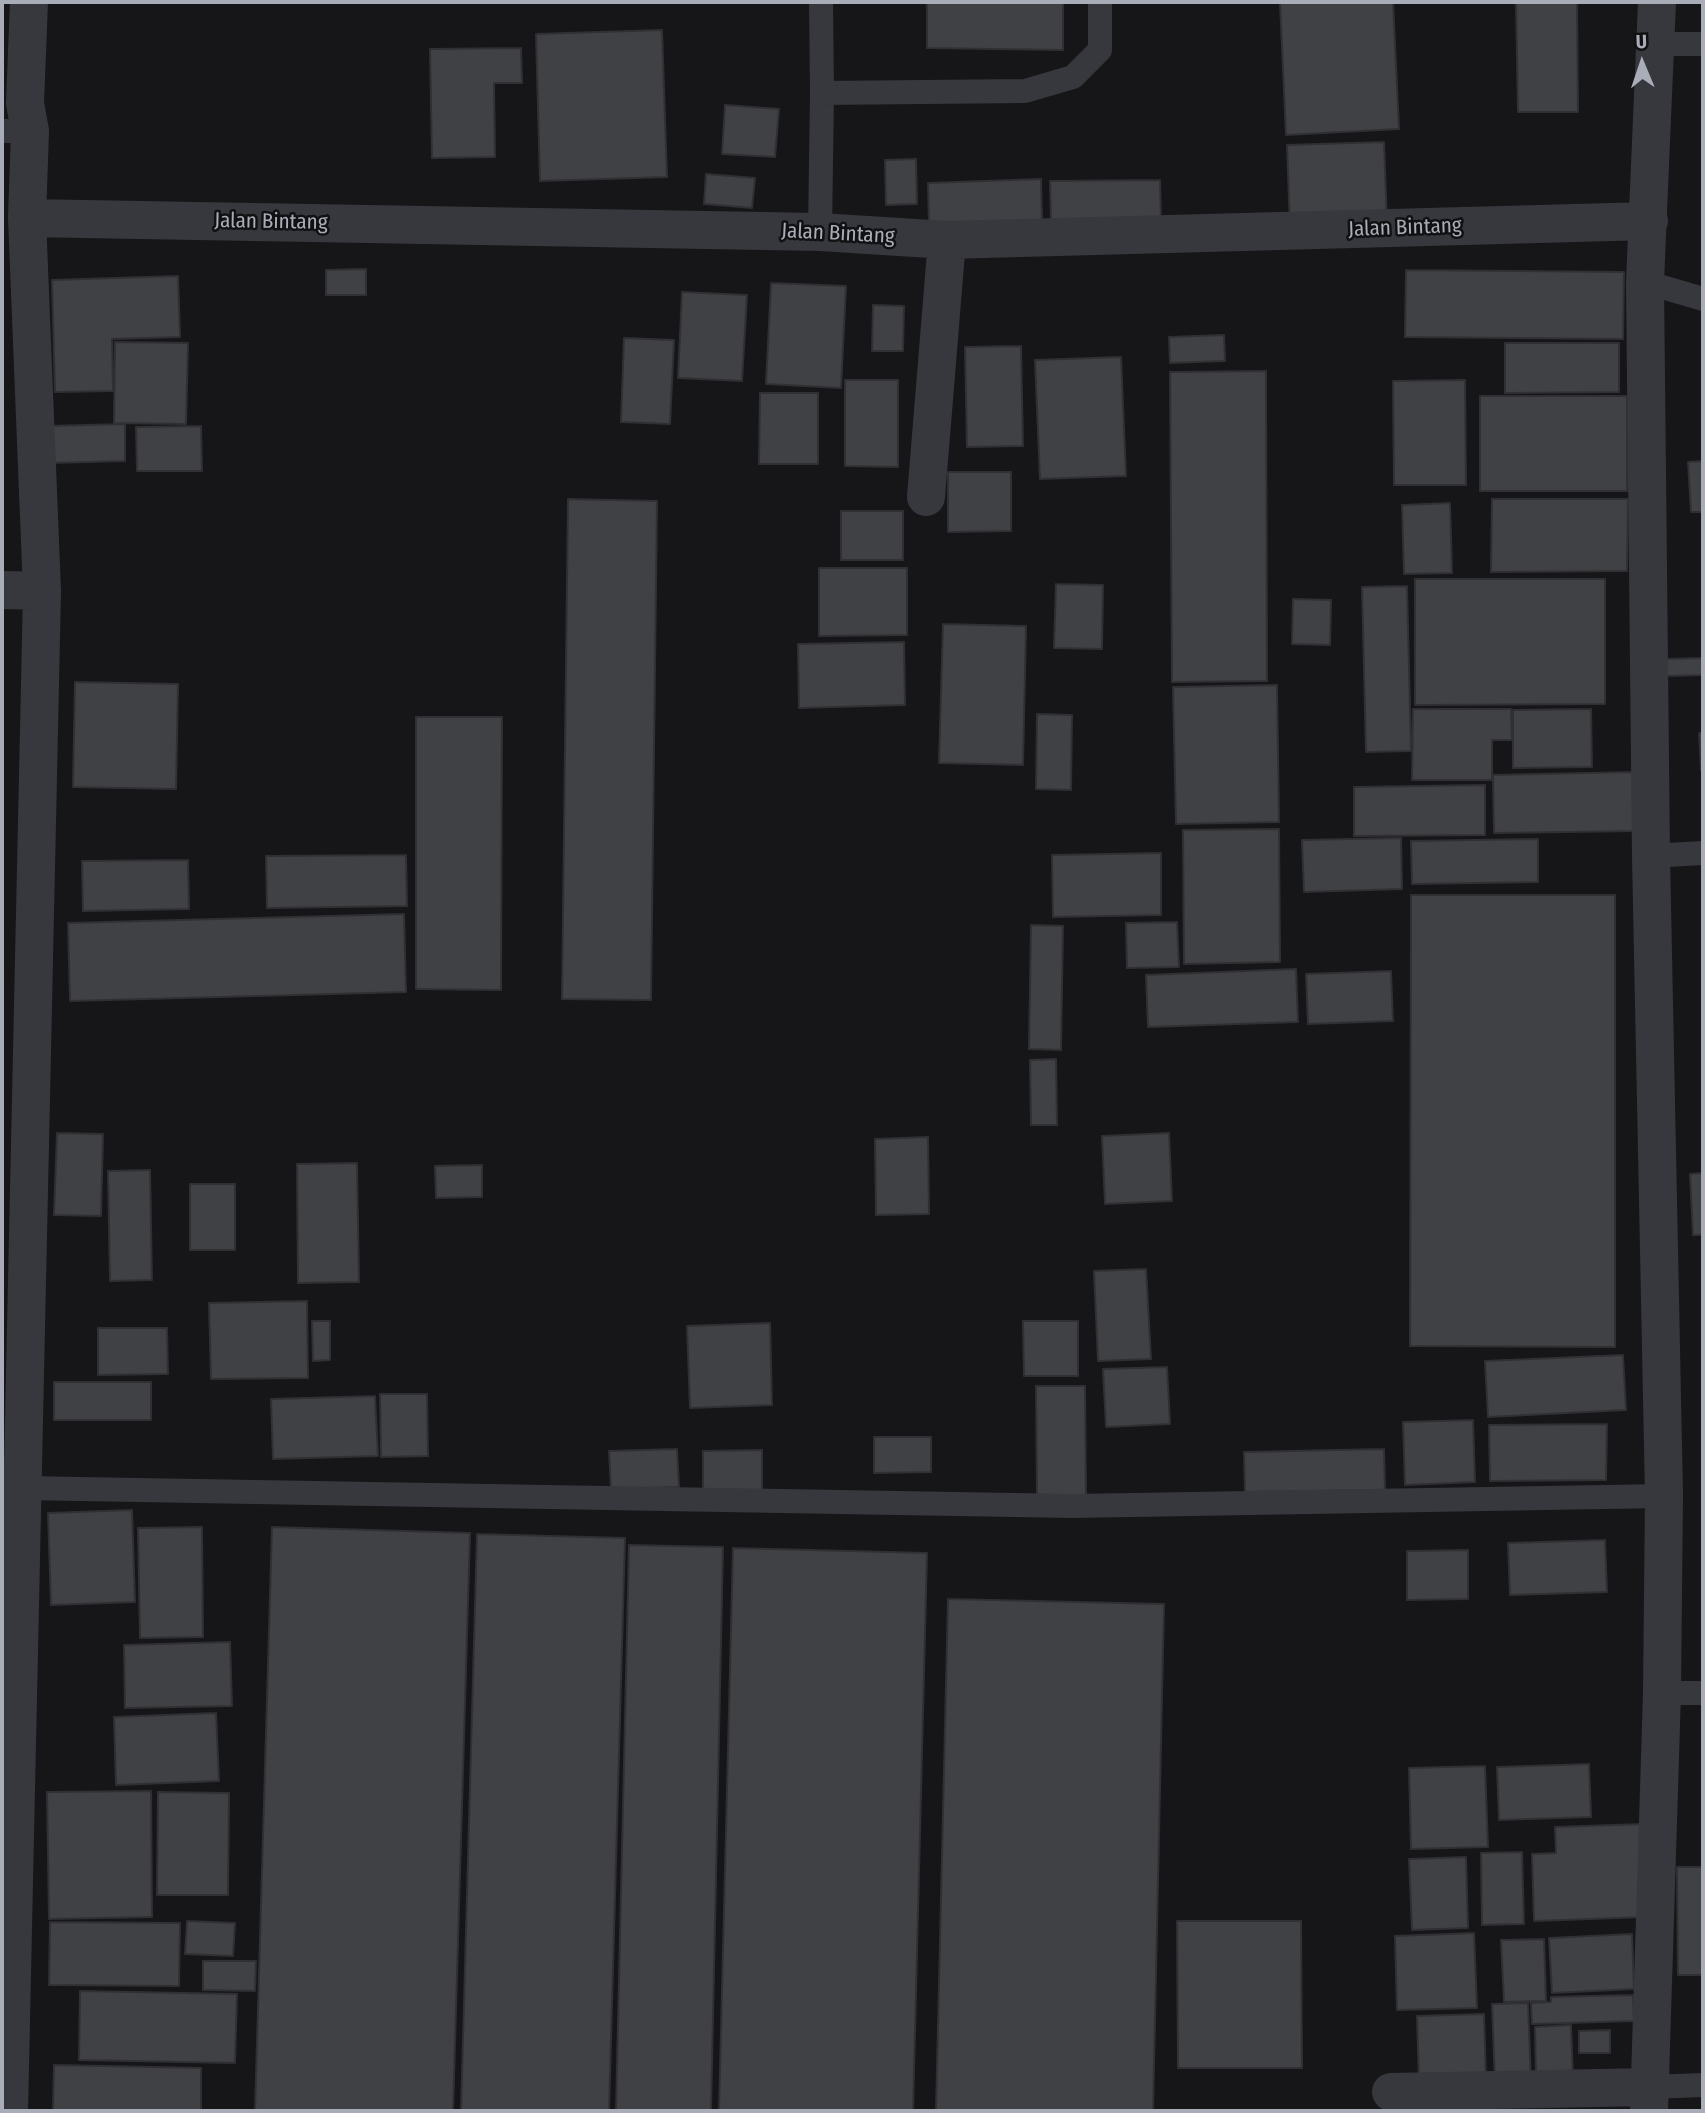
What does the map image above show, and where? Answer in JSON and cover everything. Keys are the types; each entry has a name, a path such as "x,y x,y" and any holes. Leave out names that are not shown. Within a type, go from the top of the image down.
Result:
{"street":[{"path":"9,2111 42,591 17,353 27,218 15,117 29,2"},
{"path":"1391,2092 1649,2099 1662,1693 1664,1496 1651,856 1645,282 1657,2"},
{"name":"Jalan Bintang","path":"27,218 820,232 947,240 1649,221"},
{"path":"926,497 947,240"},
{"path":"2,590 42,591"}],"lane":[{"path":"820,232 821,2"},
{"path":"822,93 1025,91 1073,77 1100,50 1100,2"},
{"path":"1657,44 1703,44"},
{"path":"1645,282 1703,299"},
{"path":"1651,856 1703,853"},
{"path":"22,1488 1073,1506 1664,1496"},
{"path":"1662,1693 1703,1693"},
{"path":"1649,2099 1703,2085"}],"building":[{"path":"927,2 1063,2 1063,50 927,48"},
{"path":"1280,2 1393,2 1399,129 1286,135"},
{"path":"1516,2 1577,2 1578,112 1518,112"},
{"path":"662,30 667,177 540,181 536,34"},
{"path":"521,48 522,83 494,83 495,157 432,158 430,49"},
{"path":"725,105 779,109 775,157 722,154"},
{"path":"1384,142 1387,224 1290,228 1287,145"},
{"path":"916,159 917,204 886,205 885,160"},
{"path":"706,174 755,178 752,208 704,204"},
{"path":"1041,179 1042,221 929,225 928,183"},
{"path":"1160,180 1161,221 1051,223 1050,181"},
{"path":"366,269 366,295 326,295 326,270"},
{"path":"1406,270 1624,272 1623,339 1405,337"},
{"path":"178,276 180,337 112,339 113,391 55,392 52,280"},
{"path":"771,283 846,286 841,388 766,384"},
{"path":"682,292 747,295 742,381 678,378"},
{"path":"873,305 904,306 903,351 872,351"},
{"path":"1224,335 1225,361 1170,363 1169,337"},
{"path":"624,338 674,340 670,424 621,422"},
{"path":"115,342 188,343 186,424 114,423"},
{"path":"1505,343 1619,343 1619,392 1505,393"},
{"path":"1021,346 1023,446 967,447 965,347"},
{"path":"1121,357 1126,476 1040,479 1035,360"},
{"path":"1266,371 1267,681 1172,682 1170,372"},
{"path":"845,380 898,380 898,467 845,466"},
{"path":"1465,380 1466,485 1394,485 1393,381"},
{"path":"760,393 818,393 818,464 759,464"},
{"path":"1480,396 1627,396 1627,491 1480,491"},
{"path":"125,424 125,461 49,463 48,426"},
{"path":"201,426 202,471 137,471 136,427"},
{"path":"1703,461 1703,512 1691,512 1688,462"},
{"path":"948,472 1011,472 1011,531 948,532"},
{"path":"568,499 657,501 651,1000 562,999"},
{"path":"1492,499 1628,499 1627,571 1491,572"},
{"path":"1450,503 1452,573 1404,574 1402,505"},
{"path":"841,511 903,511 903,560 841,560"},
{"path":"819,568 907,568 907,635 819,636"},
{"path":"1415,579 1605,579 1605,704 1415,705"},
{"path":"1056,584 1103,585 1102,649 1054,648"},
{"path":"1407,586 1411,751 1366,752 1362,587"},
{"path":"1702,588 1703,588 1703,652"},
{"path":"1293,599 1331,600 1330,645 1292,644"},
{"path":"943,624 1026,626 1023,765 939,763"},
{"path":"904,642 905,705 799,708 798,644"},
{"path":"1703,658 1703,675 1667,676 1667,659"},
{"path":"75,682 178,684 176,789 73,787"},
{"path":"1277,685 1279,822 1176,824 1173,687"},
{"path":"1413,709 1511,709 1512,740 1492,740 1492,780 1412,780"},
{"path":"1591,709 1592,767 1513,768 1513,710"},
{"path":"1037,714 1072,715 1071,790 1036,789"},
{"path":"416,717 502,717 501,990 416,989"},
{"path":"1699,733 1703,733 1703,770 1701,770"},
{"path":"1635,772 1636,831 1494,833 1493,775"},
{"path":"1485,785 1485,835 1354,836 1354,787"},
{"path":"1279,829 1280,962 1184,964 1183,830"},
{"path":"1401,838 1402,889 1304,892 1302,840"},
{"path":"1538,839 1538,882 1412,884 1411,841"},
{"path":"1161,853 1161,915 1053,917 1052,855"},
{"path":"406,855 407,906 267,908 266,856"},
{"path":"188,860 189,909 83,911 82,861"},
{"path":"1411,895 1615,895 1615,1347 1410,1346"},
{"path":"404,914 406,992 70,1001 68,923"},
{"path":"1177,922 1179,967 1127,968 1126,923"},
{"path":"1031,925 1063,926 1061,1050 1029,1049"},
{"path":"1296,969 1298,1022 1148,1027 1146,975"},
{"path":"1391,971 1393,1021 1308,1024 1306,974"},
{"path":"1056,1059 1057,1125 1031,1125 1030,1060"},
{"path":"57,1133 103,1134 101,1216 54,1215"},
{"path":"1169,1133 1172,1201 1105,1204 1102,1136"},
{"path":"928,1137 929,1214 876,1215 875,1139"},
{"path":"357,1163 359,1282 298,1283 297,1164"},
{"path":"482,1165 482,1197 436,1198 435,1166"},
{"path":"150,1170 152,1280 110,1281 108,1171"},
{"path":"1703,1173 1703,1235 1693,1235 1690,1174"},
{"path":"190,1184 235,1184 235,1250 190,1250"},
{"path":"1146,1269 1151,1359 1098,1361 1094,1271"},
{"path":"307,1301 308,1378 211,1379 209,1303"},
{"path":"312,1321 330,1321 330,1360 313,1361"},
{"path":"1023,1321 1078,1321 1078,1376 1024,1376"},
{"path":"770,1323 772,1405 690,1408 687,1326"},
{"path":"98,1328 167,1328 168,1374 98,1375"},
{"path":"1623,1355 1626,1410 1488,1417 1485,1361"},
{"path":"1167,1367 1170,1424 1106,1427 1103,1369"},
{"path":"54,1382 151,1382 151,1420 54,1420"},
{"path":"1036,1386 1085,1386 1086,1497 1037,1497"},
{"path":"380,1394 427,1394 428,1456 381,1457"},
{"path":"375,1396 378,1456 273,1459 271,1399"},
{"path":"1473,1420 1475,1482 1405,1485 1403,1422"},
{"path":"1607,1424 1606,1480 1490,1481 1489,1425"},
{"path":"874,1437 931,1437 931,1472 874,1473"},
{"path":"677,1449 679,1487 611,1489 609,1451"},
{"path":"1384,1449 1385,1490 1245,1492 1244,1452"},
{"path":"762,1450 762,1493 703,1494 703,1451"},
{"path":"2,1480 5,1480 4,1528 2,1528"},
{"path":"132,1510 135,1602 51,1605 48,1513"},
{"path":"202,1527 203,1637 140,1638 138,1528"},
{"path":"272,1527 470,1533 453,2111 255,2111"},
{"path":"477,1534 625,1538 609,2111 461,2111"},
{"path":"1605,1540 1607,1592 1510,1595 1508,1543"},
{"path":"629,1545 723,1547 711,2111 616,2111"},
{"path":"733,1548 927,1553 913,2111 719,2111"},
{"path":"1468,1550 1468,1599 1407,1600 1407,1551"},
{"path":"948,1599 1164,1604 1153,2111 936,2111"},
{"path":"230,1642 232,1706 125,1708 124,1645"},
{"path":"216,1713 219,1781 116,1785 114,1717"},
{"path":"1589,1764 1591,1817 1499,1820 1497,1767"},
{"path":"1485,1766 1488,1847 1411,1849 1409,1768"},
{"path":"151,1791 152,1917 49,1919 47,1792"},
{"path":"158,1792 229,1793 228,1895 157,1895"},
{"path":"1643,1824 1646,1917 1534,1921 1532,1854 1556,1853 1555,1827"},
{"path":"1522,1852 1524,1924 1482,1925 1481,1853"},
{"path":"1466,1857 1468,1928 1412,1930 1409,1859"},
{"path":"1677,1867 1703,1867 1703,1975 1678,1975"},
{"path":"187,1921 235,1923 233,1956 185,1954"},
{"path":"1177,1921 1301,1921 1302,2068 1178,2068"},
{"path":"50,1922 180,1923 179,1986 49,1985"},
{"path":"1474,1933 1477,2008 1397,2010 1395,1936"},
{"path":"1632,1934 1634,1989 1552,1993 1549,1938"},
{"path":"1544,1939 1546,2001 1504,2002 1501,1940"},
{"path":"203,1961 256,1961 255,1991 203,1990"},
{"path":"80,1991 237,1994 235,2063 79,2060"},
{"path":"1633,1995 1634,2021 1532,2024 1531,2003 1551,2002 1551,1997"},
{"path":"1528,2003 1531,2082 1495,2083 1492,2004"},
{"path":"1484,2014 1486,2081 1419,2083 1417,2016"},
{"path":"1571,2025 1573,2078 1536,2079 1535,2027"},
{"path":"1610,2030 1610,2053 1579,2053 1579,2031"},
{"path":"54,2065 201,2068 201,2111 53,2111"}]}
